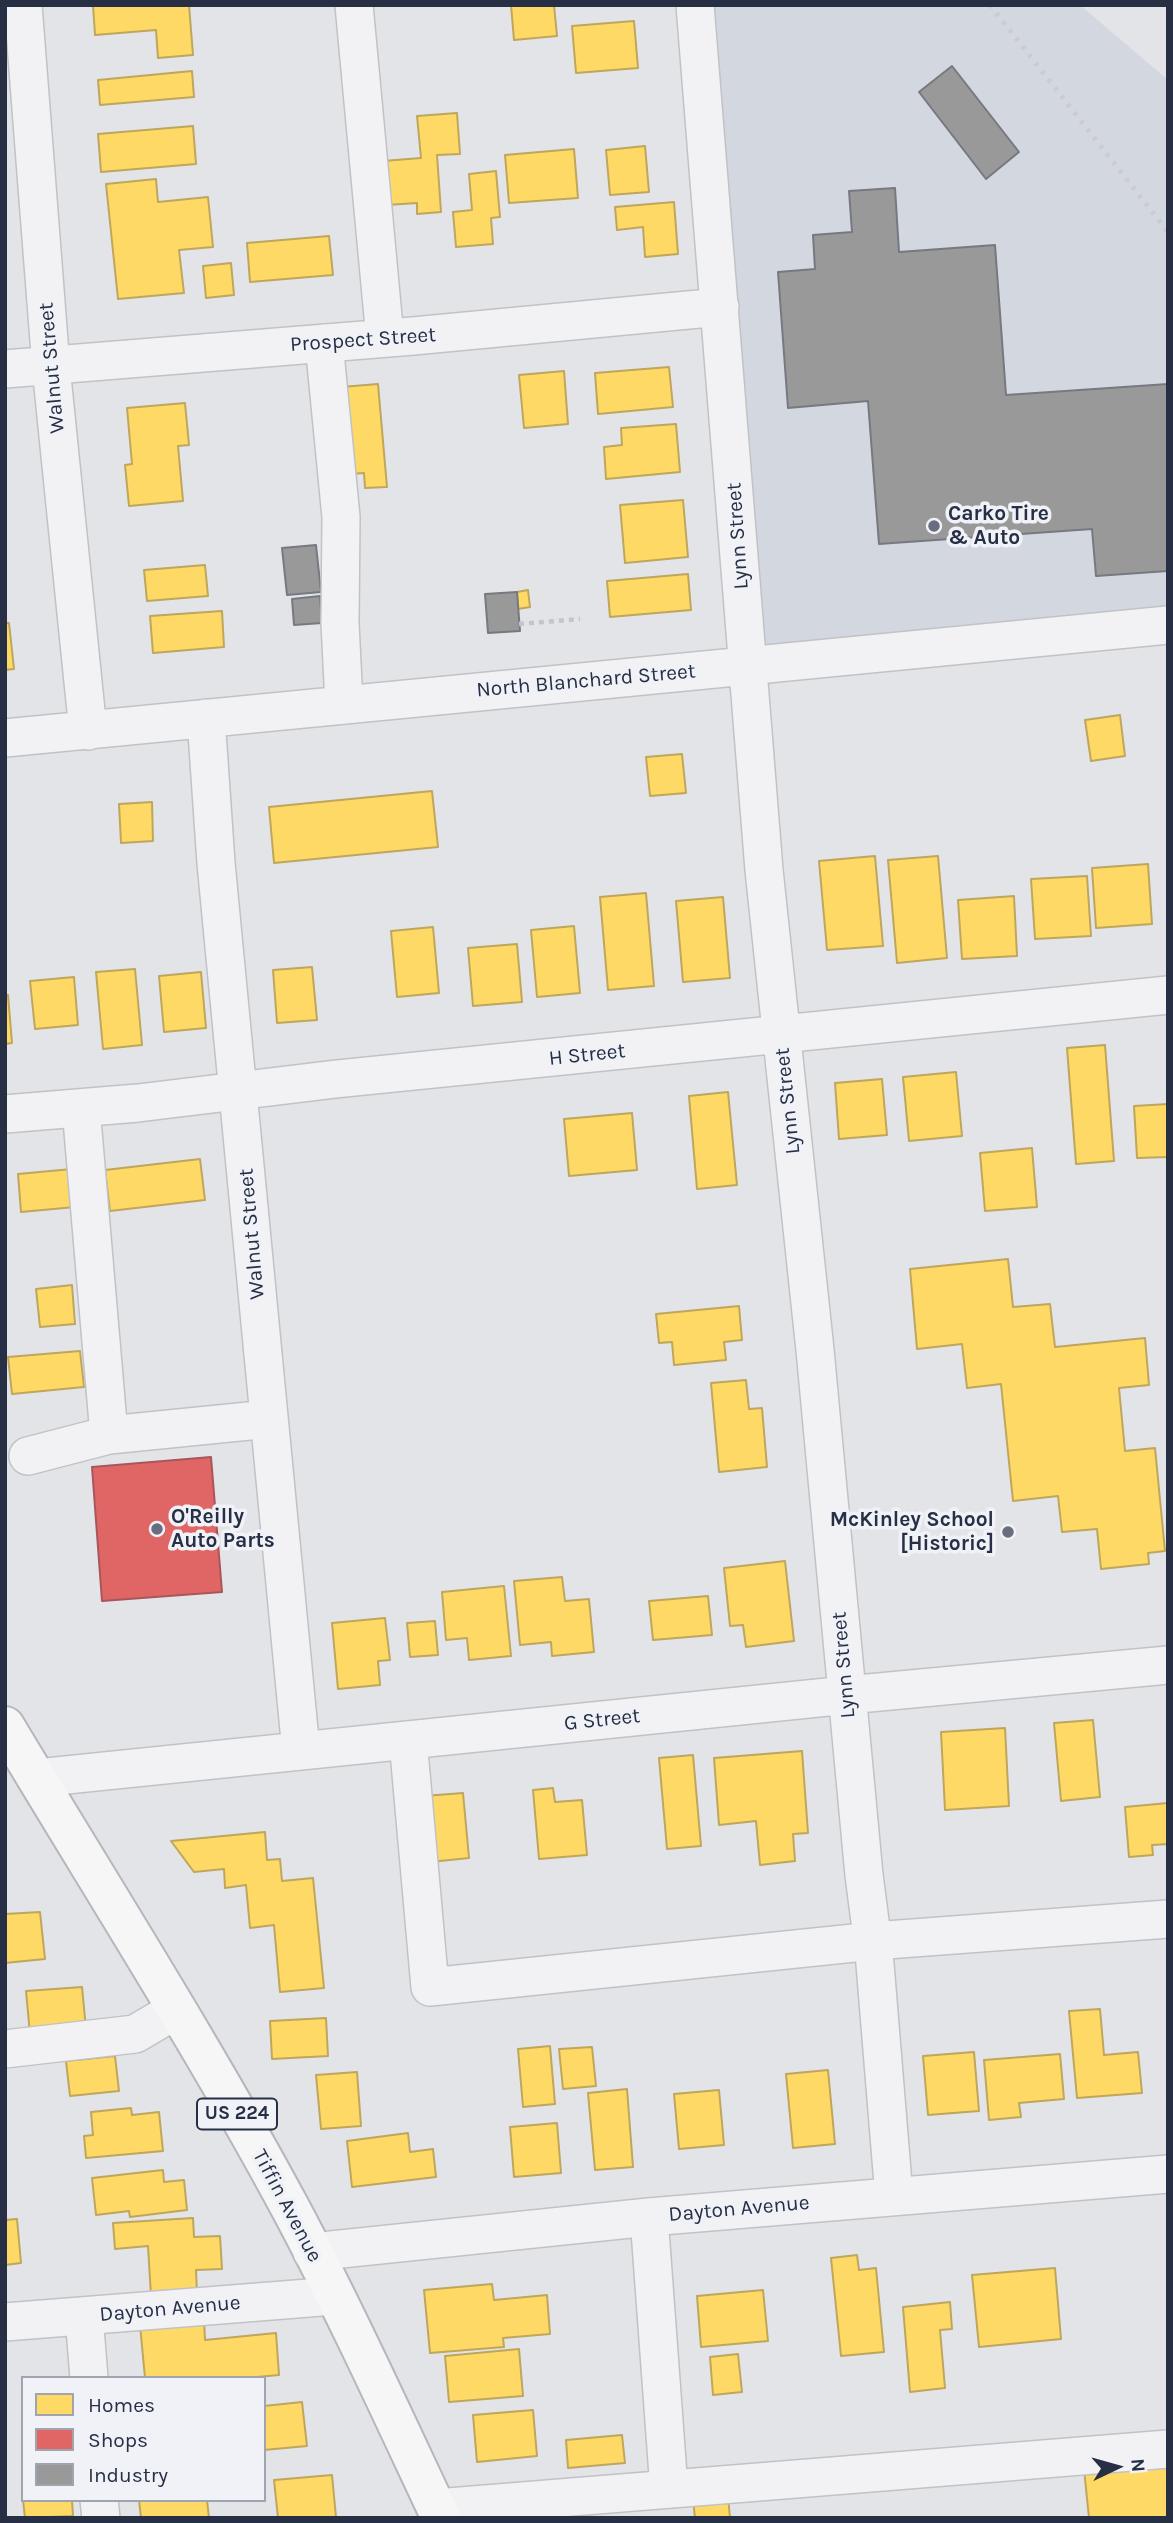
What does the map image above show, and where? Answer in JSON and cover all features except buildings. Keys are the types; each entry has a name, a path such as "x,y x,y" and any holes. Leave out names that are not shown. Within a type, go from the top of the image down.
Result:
{"highway":[{"name":"Tiffin Avenue","path":"5,1726 232,2105 312,2252 439,2513"}],"street":[{"name":"Walnut Street","path":"23,5 51,366 88,731"},
{"path":"354,5 386,338"},
{"name":"Lynn Street","path":"695,5 764,870 815,1350 873,1941 894,2196"},
{"name":"Prospect Street","path":"5,369 720,307"},
{"path":"324,343 341,517 344,704"},
{"name":"North Blanchard Street","path":"5,738 1168,625"},
{"name":"Walnut Street","path":"206,718 216,863 301,1751"},
{"name":"H Street","path":"5,1114 1168,995"},
{"path":"81,1108 109,1435"},
{"path":"28,1456 109,1435 269,1419"},
{"name":"G Street","path":"37,1778 1168,1665"},
{"path":"408,1740 430,1987 873,1941 1168,1919"},
{"path":"5,2049 135,2034 176,2010"},
{"name":"Dayton Avenue","path":"312,2252 649,2217 1168,2174"},
{"path":"649,2217 669,2489"},
{"name":"Dayton Avenue","path":"5,2322 334,2296"},
{"path":"84,2316 89,2376"},
{"path":"439,2513 669,2489 1168,2449"}],"path":[{"path":"519,624 580,619"}],"shaded area":[{"path":"695,5 1080,5 1168,80 1168,625 748,665"}],"railway":[{"path":"990,5 1168,232"}],"place":[{"name":"Carko Tire & Auto","path":"934,526"},
{"name":"O'Reilly Auto Parts","path":"157,1529"},
{"name":"McKinley School [Historic]","path":"1008,1532"}]}
